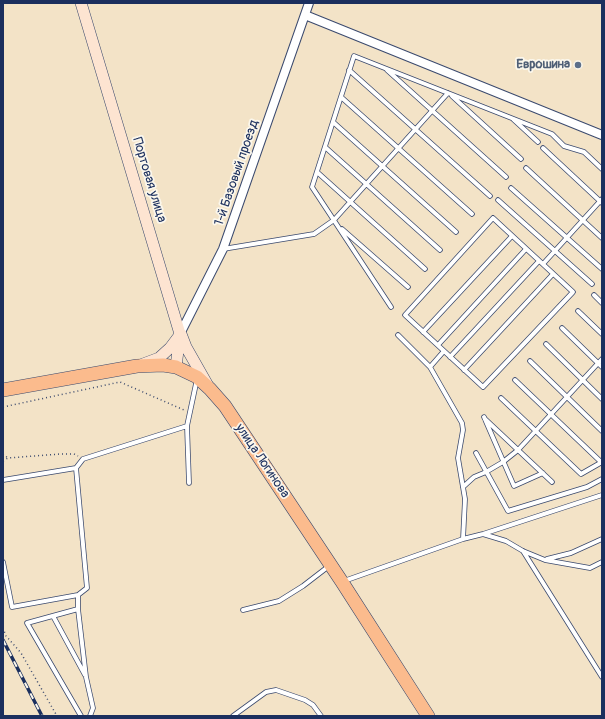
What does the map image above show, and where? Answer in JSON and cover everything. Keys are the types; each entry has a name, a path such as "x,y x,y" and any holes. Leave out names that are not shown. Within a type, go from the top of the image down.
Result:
{"main road":[{"name":"улица Логинова","path":"3,390 137,366 176,367 197,377 225,406 331,565 428,716"}],"street":[{"name":"Портовая улица","path":"81,3 180,334 176,367"},
{"name":"1-й Базовый проезд","path":"180,334 223,249 309,3"},
{"path":"305,15 602,136"},
{"path":"137,366 159,358 170,348 180,334 210,389"}],"lane":[{"path":"391,307 312,187 354,56 552,134 564,146 584,152 602,169"},
{"path":"384,68 506,177"},
{"path":"349,70 490,196"},
{"path":"223,249 314,234 334,220 449,93"},
{"path":"449,93 521,159"},
{"path":"341,96 472,214"},
{"path":"512,118 538,142"},
{"path":"333,122 456,232"},
{"path":"325,147 440,250"},
{"path":"543,148 601,201 543,264"},
{"path":"526,168 602,238"},
{"path":"317,172 425,269"},
{"path":"511,188 602,269"},
{"path":"498,200 592,284"},
{"path":"493,218 512,236 573,292 483,387 405,315 493,218"},
{"path":"337,225 408,287"},
{"path":"423,332 512,236"},
{"path":"438,345 526,249"},
{"path":"450,357 539,261"},
{"path":"464,370 553,274"},
{"path":"594,295 602,303"},
{"path":"578,311 602,334"},
{"path":"562,328 602,367"},
{"path":"398,335 430,367 462,422 463,430 458,458 465,498 463,539"},
{"path":"546,344 602,398"},
{"path":"430,367 444,351"},
{"path":"463,487 474,477 503,462 518,450 602,359"},
{"path":"530,361 602,431"},
{"path":"189,483 187,426 197,377"},
{"path":"501,398 581,474 601,462 515,380"},
{"path":"542,473 514,486 484,417 552,482"},
{"path":"3,480 76,468 83,459 187,426"},
{"path":"476,453 508,512 587,487 602,479"},
{"path":"3,562 12,607 78,595 87,588 76,468"},
{"path":"342,582 463,539 483,534 602,495"},
{"path":"483,534 506,540 523,551 545,560 590,568 602,562"},
{"path":"545,560 571,553 602,539"},
{"path":"523,551 602,677"},
{"path":"243,610 279,601 303,586 331,565"},
{"path":"78,595 78,609 86,677 94,708 90,716"},
{"path":"78,609 27,624 81,716"},
{"path":"53,616 86,677"},
{"path":"234,716 266,692 276,690 305,700 312,705 320,716"}],"path":[{"path":"3,407 120,382 190,412"},
{"path":"3,454 8,458"},
{"path":"3,460 8,458 74,454 83,459"},
{"path":"3,628 6,636 21,653 57,716"}],"railway":[{"path":"3,640 42,716"}],"place":[{"name":"Еврошина","path":"578,65"}]}
